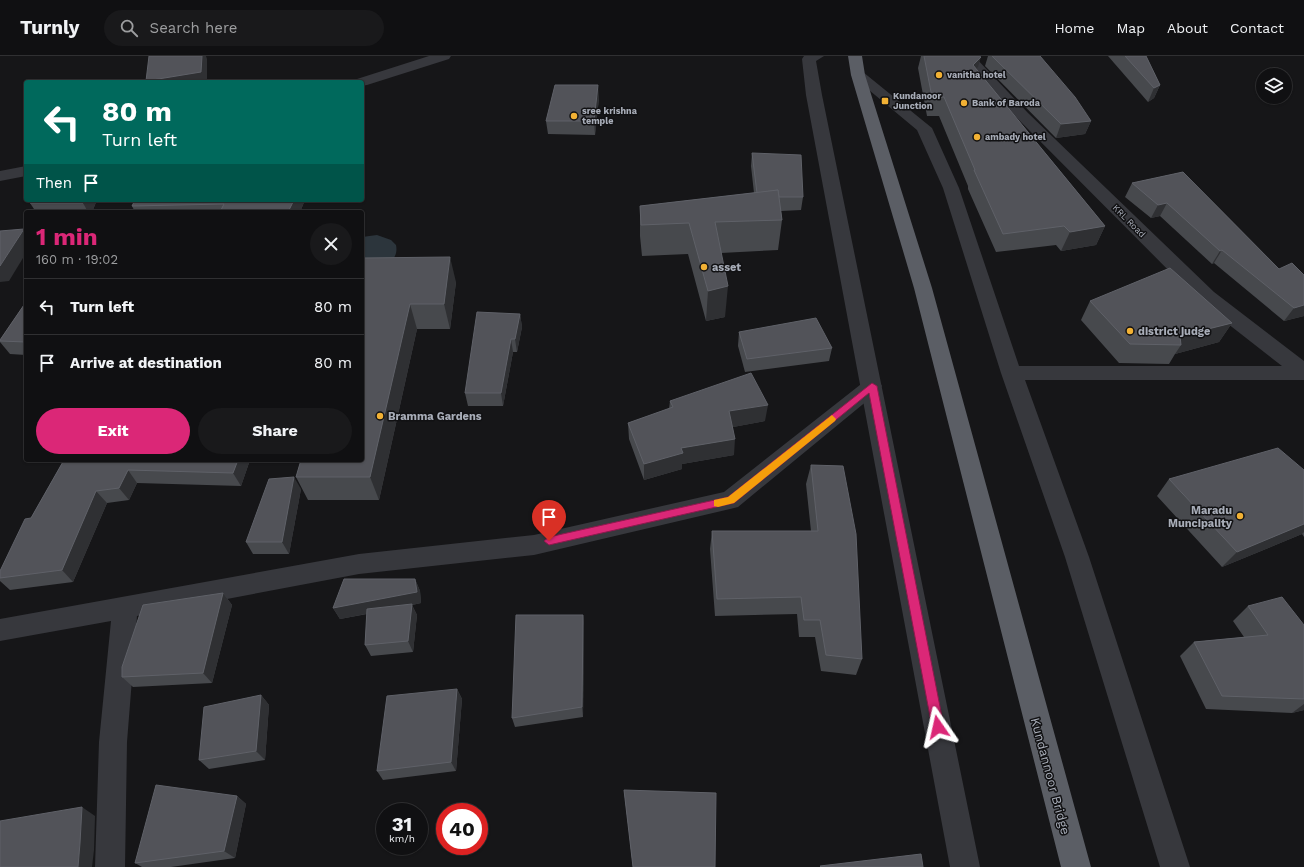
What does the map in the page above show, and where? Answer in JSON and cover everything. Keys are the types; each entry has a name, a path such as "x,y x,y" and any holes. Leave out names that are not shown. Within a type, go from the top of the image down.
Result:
{"highway":[{"name":"Kundannoor Bridge","path":"847,56 859,62 922,288 1076,867"}],"street":[{"path":"364,81 444,56"},
{"path":"817,56 809,59 814,95 965,867"},
{"name":"KRL Road","path":"966,56 1023,116 1206,297 1304,372"},
{"path":"859,62 924,128 951,188 1011,373 1077,557 1175,867"},
{"path":"0,176 24,170"},
{"path":"1011,373 1304,372"},
{"path":"0,630 359,564 534,545 730,500 872,386"},
{"path":"110,867 113,742 125,606"}],"shaded area":[{"path":"377,235 391,240 396,245 396,252 391,261 380,267 364,271 364,237"}],"building":[{"path":"149,56 202,56 201,72 146,80"},
{"path":"924,56 981,57 973,65 1105,226 1070,232 1064,226 1003,234 974,170 944,97 932,97"},
{"path":"992,56 1040,56 1075,97 1091,121 1061,124"},
{"path":"1125,56 1146,56 1160,85 1154,88"},
{"path":"555,85 598,85 594,121 546,121"},
{"path":"752,153 801,155 803,197 779,197 778,190 757,193"},
{"path":"1183,172 1279,269 1292,263 1304,275 1304,305 1294,308 1222,250 1220,251 1167,203 1158,205 1132,183"},
{"path":"778,190 782,220 715,222 728,286 708,291 689,223 641,225 640,206"},
{"path":"31,202 83,202 83,203 30,203"},
{"path":"134,202 293,202 289,210 221,210 224,204 132,206"},
{"path":"24,229 0,266 0,231"},
{"path":"450,257 444,304 410,304 370,477 296,477 300,462 364,462 364,258"},
{"path":"1170,268 1232,323 1180,336 1181,345 1130,344 1090,301"},
{"path":"24,305 24,342 0,340"},
{"path":"477,312 520,314 515,339 511,339 501,393 465,393"},
{"path":"816,318 832,348 747,359 739,332"},
{"path":"751,373 768,405 729,411 735,439 681,448 683,453 644,464 628,423 673,407 670,401"},
{"name":"Maradu Muncipality","path":"1278,448 1304,470 1304,524 1237,552 1169,479"},
{"path":"63,462 237,462 233,473 128,470 119,488 96,491 62,570 0,578 0,571 25,519 31,518"},
{"path":"811,465 843,466 856,534 862,659 826,655 820,620 804,620 801,597 717,599 712,531 818,531"},
{"path":"294,477 282,542 246,542 269,479"},
{"path":"344,579 415,579 417,592 333,608"},
{"path":"223,593 203,673 122,677 122,667 143,605"},
{"path":"1282,597 1304,625 1304,699 1222,696 1194,642 1268,635 1248,606"},
{"path":"412,604 408,641 365,645 367,609"},
{"path":"516,615 583,615 582,707 512,718"},
{"path":"457,689 451,762 377,771 387,696"},
{"path":"261,695 256,751 199,760 204,707"},
{"path":"156,785 237,796 224,851 135,863"},
{"path":"624,790 716,793 715,867 633,867"},
{"path":"82,807 78,867 0,867 0,821"},
{"path":"921,854 923,867 820,866"}],"slow traffic":[{"path":"718,503 730,500 832,419"}],"place":[{"name":"vanitha hotel","path":"939,75"},
{"name":"Kundanoor Junction","path":"885,101"},
{"name":"Bank of Baroda","path":"964,103"},
{"name":"sree krishna temple","path":"574,116"},
{"name":"ambady hotel","path":"977,137"},
{"name":"asset","path":"704,267"},
{"name":"district judge","path":"1130,331"},
{"name":"Bramma Gardens","path":"380,416"},
{"name":"Maradu Muncipality","path":"1240,516"}],"route":[{"path":"549,541 730,500 872,386 938,727"}]}
